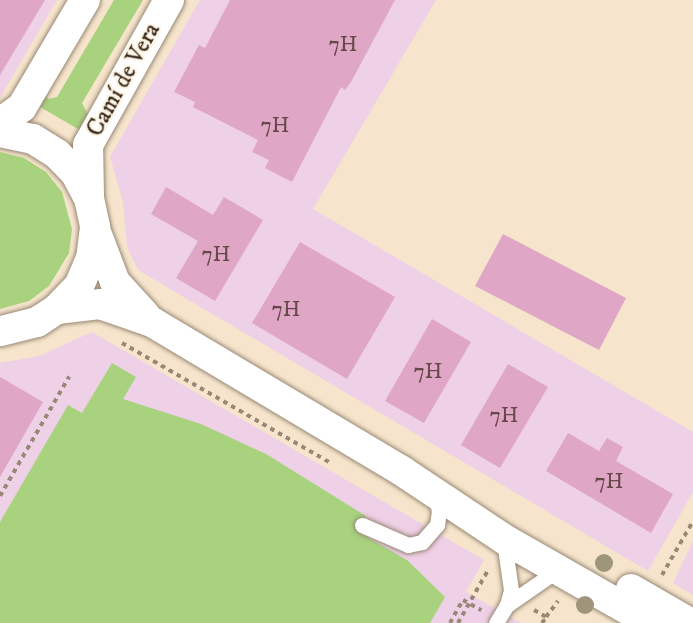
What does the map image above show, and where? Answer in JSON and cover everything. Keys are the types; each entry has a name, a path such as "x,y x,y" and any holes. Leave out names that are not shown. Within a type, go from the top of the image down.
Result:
{"street":[{"path":"0,123 22,108 85,0"},
{"name":"Camí de Vera","path":"92,213 88,145 169,0"},
{"path":"0,132 33,139 57,154 76,174 92,213 115,282 152,322"},
{"path":"0,331 37,322 57,309 79,286 91,258 92,213"},
{"path":"57,309 100,304 152,322 420,482 469,518 504,539 560,569 650,611 690,623"},
{"path":"420,482 567,551 650,611"},
{"path":"560,569 570,567 583,573 672,623"}],"lane":[{"path":"420,482 440,511 437,525"},
{"path":"362,525 408,545 422,542 437,525 453,515 469,518"},
{"path":"504,539 511,571 507,605"},
{"path":"490,618 560,569"}],"path":[{"path":"114,339 338,467"},
{"path":"0,496 69,377"},
{"path":"650,611 693,521"},
{"path":"458,623 490,566"},
{"path":"450,623 463,600 490,618"},
{"path":"542,623 555,602"},
{"path":"523,603 546,617"}],"shaded area":[{"path":"0,0 57,0 0,98"},
{"path":"200,0 436,0 313,209 693,432 693,492 648,571 138,270 127,247 123,202 110,157"},
{"path":"92,332 484,560 466,592 521,623 0,623 0,363 39,356"},
{"path":"693,541 693,595 673,583"}],"green space":[{"path":"114,0 143,0 82,103 91,121 85,133 33,103 42,89 48,99 57,97"},
{"path":"0,152 24,158 46,172 62,192 72,229 69,253 49,286 29,301 0,309"},
{"path":"112,363 136,377 123,399 201,424 266,454 366,516 358,532 407,560 445,597 430,623 0,623 0,522 68,405 82,413"}],"building":[{"path":"0,0 45,0 0,75"},
{"path":"230,0 395,0 351,82 345,90 341,87 292,182 265,168 269,160 252,152 258,140 193,107 195,102 174,92 199,45 205,48"},
{"path":"166,187 213,215 224,197 263,220 215,301 176,278 198,241 151,214"},
{"path":"503,234 626,298 599,350 475,286"},
{"path":"300,242 395,297 347,379 252,323"},
{"path":"432,319 471,342 424,423 385,401"},
{"path":"508,364 548,387 500,468 461,445"},
{"path":"0,377 43,402 0,477"},
{"path":"568,433 599,451 607,438 623,447 616,461 673,494 651,533 546,471"}]}
